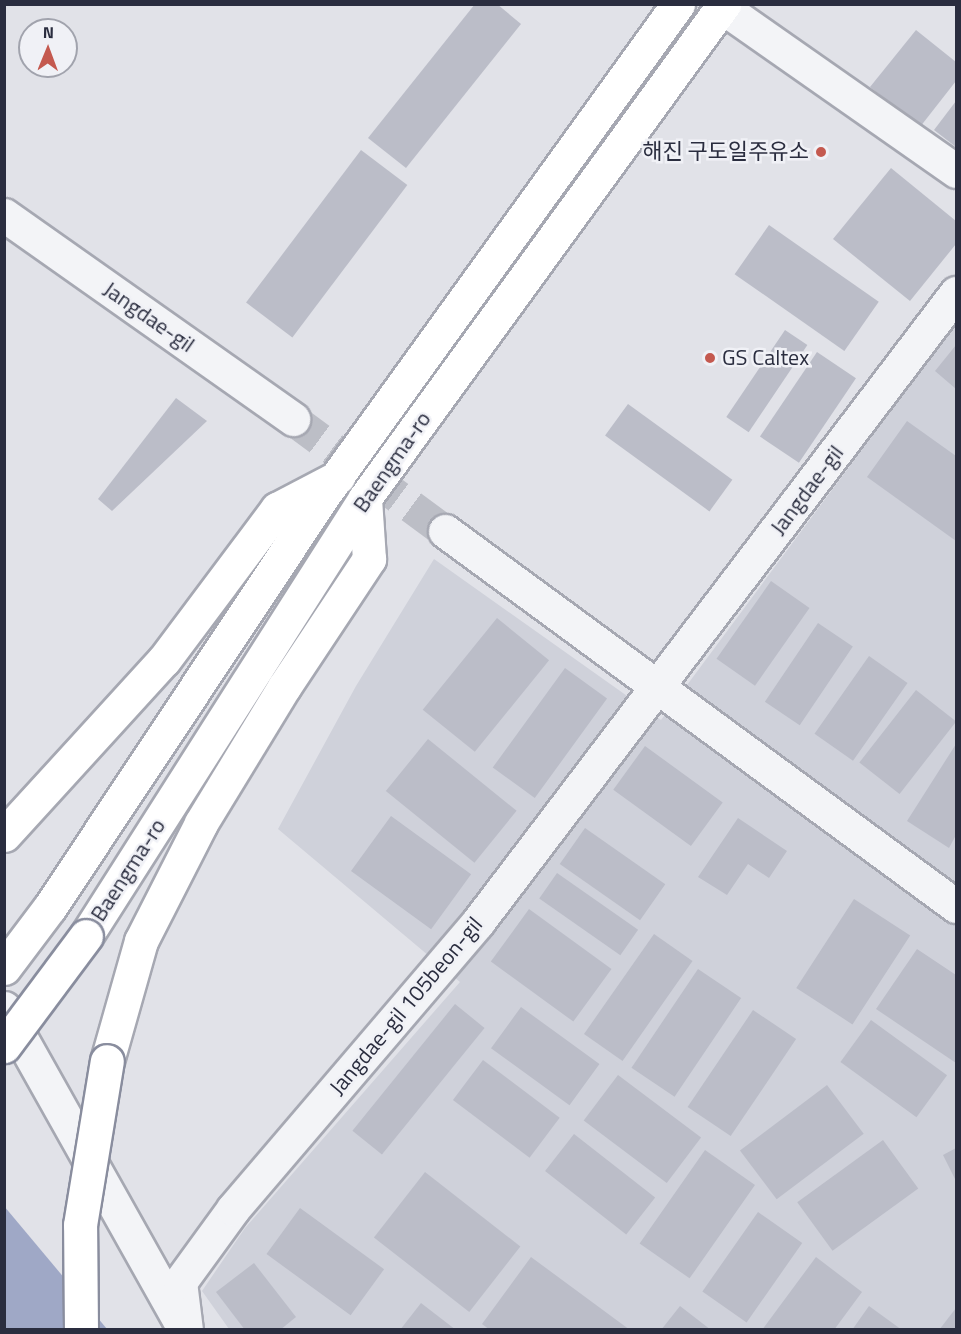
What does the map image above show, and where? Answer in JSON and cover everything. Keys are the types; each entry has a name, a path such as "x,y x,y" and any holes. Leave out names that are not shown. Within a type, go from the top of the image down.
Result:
{"main road":[{"name":"Baengma-ro","path":"4,968 50,907 338,477 678,4"},
{"name":"Baengma-ro","path":"4,1046 86,936 365,498 723,6"},
{"path":"4,835 164,660 277,509 338,477"},
{"path":"81,1329 80,1225 107,1061 141,941 201,823 284,687 369,559 365,498"}],"street":[{"path":"723,6 957,171"},
{"name":"Jangdae-gil","path":"4,215 292,419"},
{"name":"Jangdae-gil","path":"657,687 957,293"},
{"path":"445,531 957,906"},
{"name":"Jangdae-gil 105beon-gil","path":"185,1329 180,1282 226,1218 478,922 657,687"},
{"path":"4,1008 185,1329"}],"shaded area":[{"path":"956,323 956,1329 229,1329 202,1291 245,1228 460,982 278,829 356,686 434,559 661,720"}],"water":[{"path":"4,1206 107,1329 5,1328"}],"building":[{"path":"475,4 497,4 521,24 406,168 368,138"},
{"path":"916,30 956,62 956,81 920,127 870,87"},
{"path":"956,101 956,147 934,130"},
{"path":"361,150 407,185 292,337 246,303"},
{"path":"891,168 956,221 956,244 910,301 833,239"},
{"path":"769,225 879,302 844,351 735,274"},
{"path":"785,330 807,345 749,432 726,417"},
{"path":"956,345 956,389 935,371"},
{"path":"817,352 856,378 799,463 760,437"},
{"path":"176,398 207,421 112,511 98,499"},
{"path":"628,404 732,480 709,511 605,436"},
{"path":"907,421 956,456 956,541 867,477"},
{"path":"771,581 810,608 755,686 717,659"},
{"path":"497,618 549,660 475,752 423,710"},
{"path":"818,623 853,646 800,725 765,702"},
{"path":"869,656 908,683 853,761 815,734"},
{"path":"565,668 607,699 535,798 493,768"},
{"path":"916,690 956,722 900,794 859,762"},
{"path":"428,739 517,811 474,863 386,791"},
{"path":"956,744 956,835 949,848 907,821"},
{"path":"645,746 723,802 691,846 613,790"},
{"path":"391,816 471,874 431,929 351,871"},
{"path":"738,818 787,851 769,878 748,864 727,895 698,877"},
{"path":"585,828 665,884 640,920 560,864"},
{"path":"557,873 638,930 620,955 539,898"},
{"path":"854,899 910,935 852,1024 796,988"},
{"path":"529,909 612,969 573,1022 491,962"},
{"path":"654,934 693,961 623,1061 584,1034"},
{"path":"917,949 956,975 956,1063 876,1009"},
{"path":"698,969 741,998 675,1097 631,1068"},
{"path":"455,1004 485,1028 382,1155 352,1131"},
{"path":"521,1007 599,1064 569,1105 491,1048"},
{"path":"753,1010 796,1039 731,1136 688,1107"},
{"path":"871,1020 947,1075 916,1117 840,1062"},
{"path":"483,1060 560,1118 530,1158 453,1100"},
{"path":"618,1075 701,1138 667,1183 584,1121"},
{"path":"827,1085 864,1134 777,1199 740,1151"},
{"path":"574,1134 655,1197 626,1234 545,1171"},
{"path":"883,1140 918,1189 833,1251 797,1202"},
{"path":"956,1148 956,1181 943,1155"},
{"path":"705,1150 755,1185 690,1278 640,1243"},
{"path":"425,1172 520,1246 469,1312 374,1237"},
{"path":"300,1208 384,1269 351,1315 266,1254"},
{"path":"758,1212 802,1243 747,1322 702,1291"},
{"path":"531,1257 630,1330 490,1330 482,1324"},
{"path":"816,1257 862,1292 834,1330 762,1330"},
{"path":"254,1263 296,1317 280,1330 245,1330 216,1292"},
{"path":"421,1303 456,1330 400,1330"},
{"path":"680,1306 711,1330 661,1330"},
{"path":"869,1306 902,1330 852,1330"},
{"path":"956,1308 956,1330 939,1330"}],"tunnel":[{"path":"293,419 445,531"}],"place":[{"name":"해진 구도일주유소","path":"821,152"},
{"name":"GS Caltex","path":"710,358"}]}
